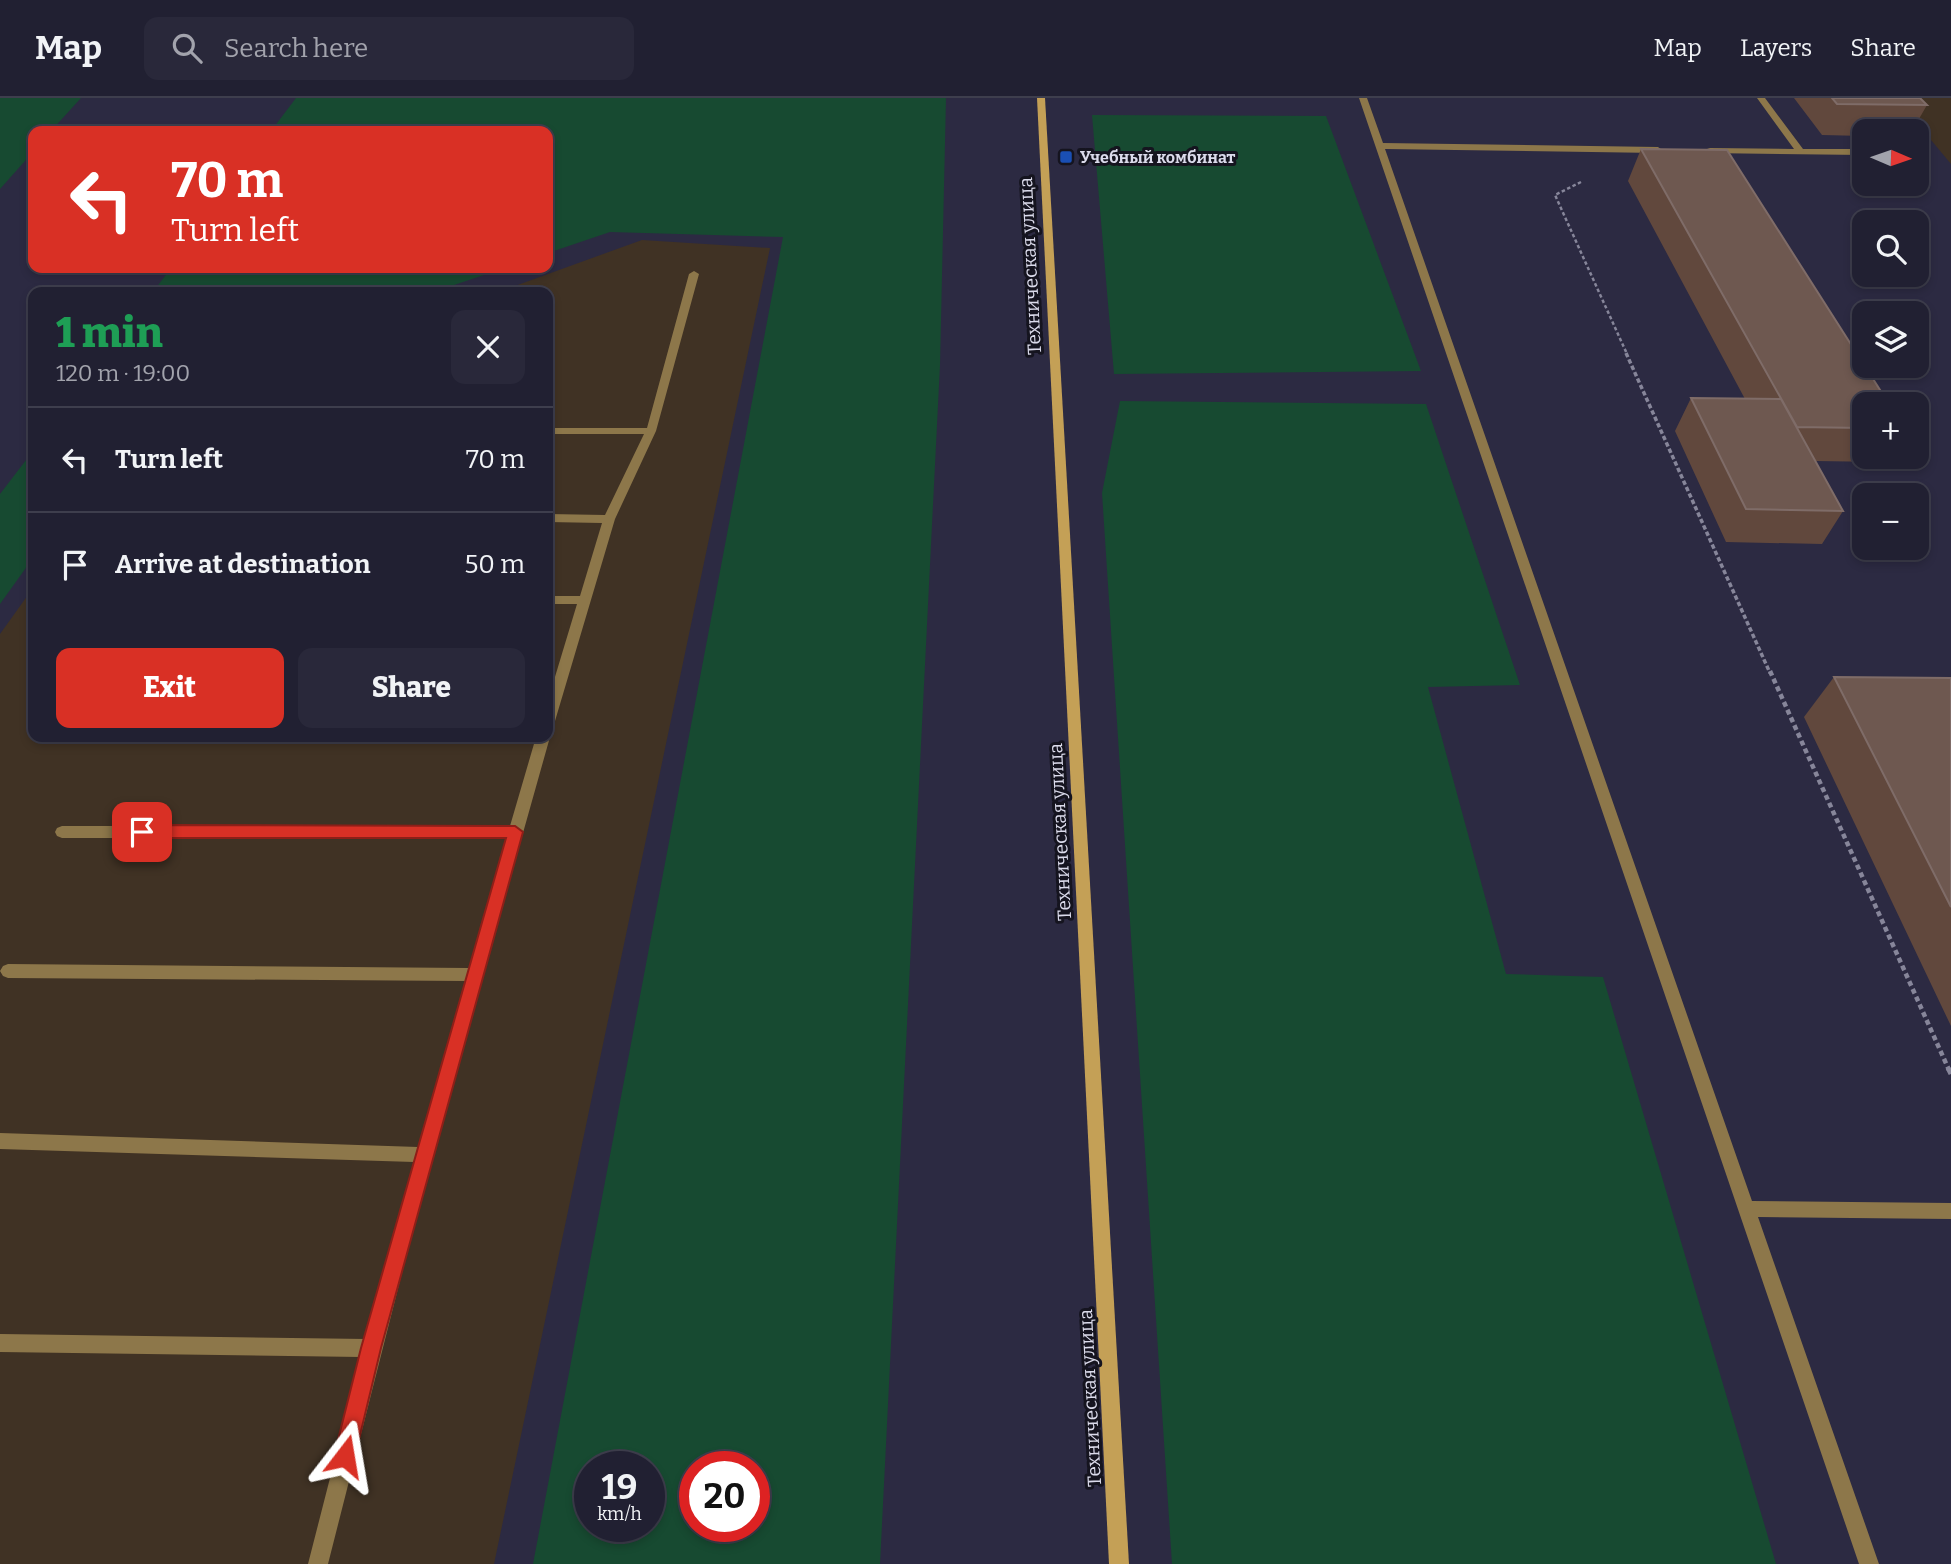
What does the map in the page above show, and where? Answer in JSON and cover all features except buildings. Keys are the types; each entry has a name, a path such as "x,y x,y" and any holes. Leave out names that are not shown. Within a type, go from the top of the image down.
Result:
{"main road":[{"name":"Техническая улица","path":"1041,98 1119,1564"}],"lane":[{"path":"1363,98 1869,1564"},
{"path":"1761,98 1800,151"},
{"path":"1380,146 1674,151"},
{"path":"1702,151 1852,152"},
{"path":"553,697 609,519 651,432 694,274"},
{"path":"553,431 651,432"},
{"path":"553,518 609,519"},
{"path":"553,600 583,600"},
{"path":"318,1564 371,1348 542,742"},
{"path":"62,832 515,832"},
{"path":"8,971 474,975"},
{"path":"0,1141 427,1155"},
{"path":"1746,1209 1951,1211"},
{"path":"0,1343 371,1348"}],"path":[{"path":"1589,178 1555,195 1951,1074"}],"shaded area":[{"path":"1896,98 1951,98 1951,164 1929,138 1929,119 1914,119"},
{"path":"642,240 770,248 494,1564 0,1564 0,634 28,595 28,742 553,742 553,287 512,287"}],"green space":[{"path":"0,98 81,98 56,126 28,126 28,158 0,189"},
{"path":"296,98 946,98 940,365 880,1564 533,1564 783,237 610,232 553,251 553,126 275,126"},
{"path":"1092,115 1326,116 1421,371 1114,374"},
{"path":"167,273 490,273 448,287 157,287"},
{"path":"1120,401 1426,404 1520,685 1428,687 1506,974 1603,977 1776,1564 1172,1564 1102,493"},
{"path":"28,458 28,565 0,604 0,494"}],"place":[{"name":"Учебный комбинат","path":"1066,157"}],"route":[{"path":"142,832 515,832 371,1348 345,1456"}]}
